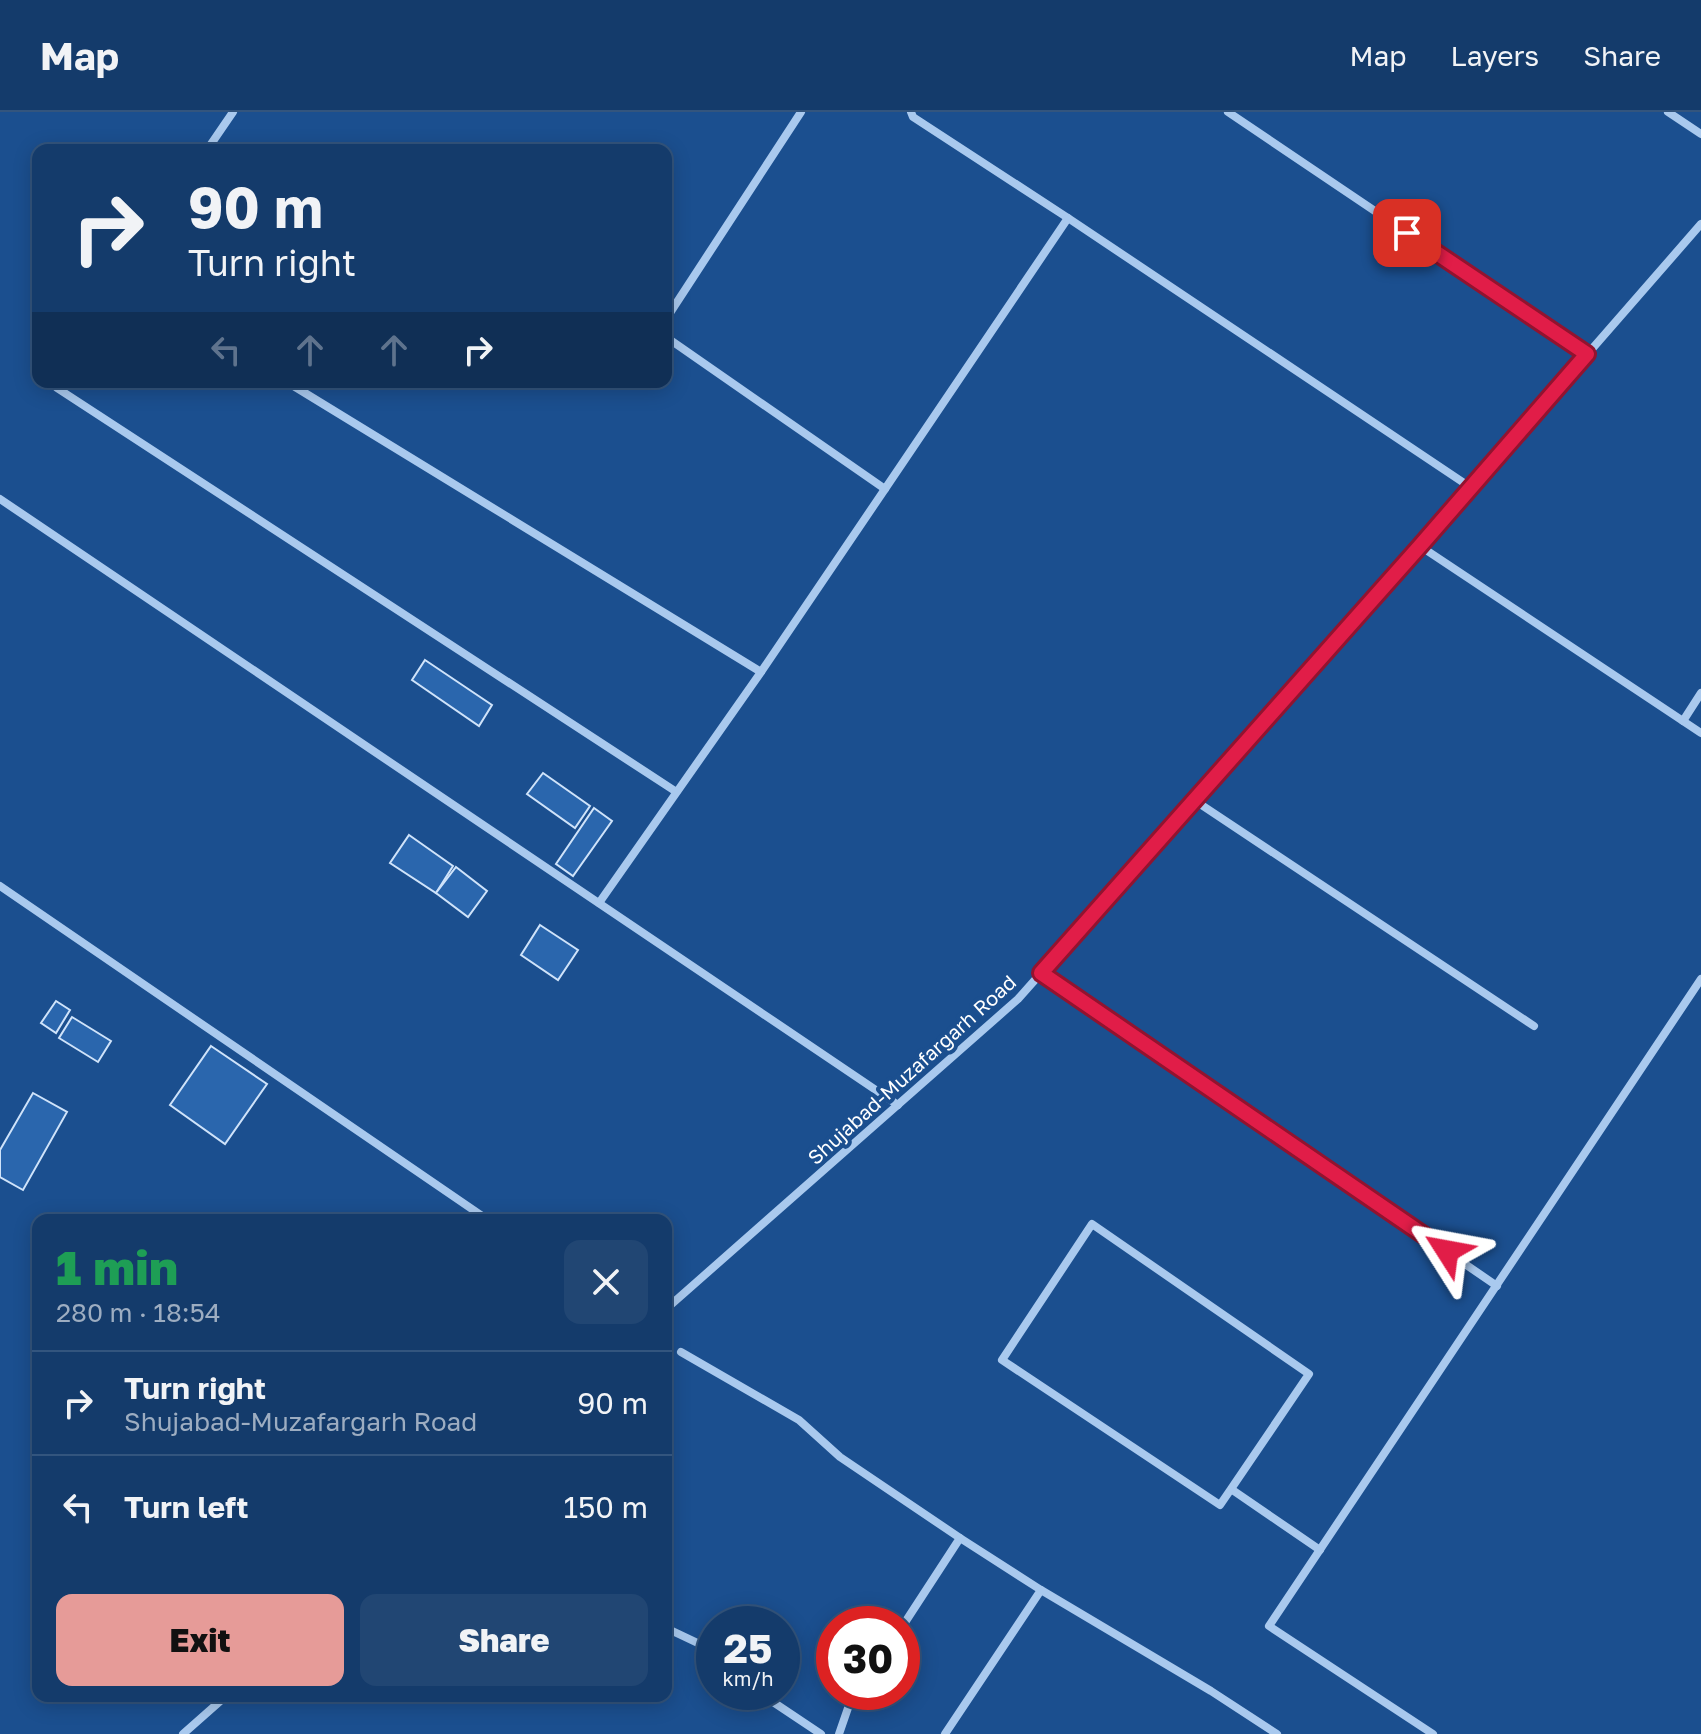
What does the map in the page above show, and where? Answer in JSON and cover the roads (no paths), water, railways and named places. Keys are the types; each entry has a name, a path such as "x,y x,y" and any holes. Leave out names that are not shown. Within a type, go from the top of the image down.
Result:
{"street":[{"path":"211,144 233,112"},
{"path":"672,310 801,112"},
{"path":"911,112 913,117 1470,487"},
{"path":"1228,112 1587,354"},
{"path":"1668,112 1701,134"},
{"path":"599,903 761,672 1068,218"},
{"name":"Shujabad-Muzafargarh Road","path":"672,1304 1018,999 1701,224"},
{"path":"672,341 885,489"},
{"path":"57,388 675,791"},
{"path":"297,388 761,672"},
{"path":"0,499 898,1105"},
{"path":"1420,546 1701,733"},
{"path":"1683,721 1701,693"},
{"path":"1194,800 1534,1026"},
{"path":"0,886 479,1214"},
{"path":"1041,973 1497,1286"},
{"path":"1433,1734 1269,1626 1701,979"},
{"path":"1092,1224 1309,1374 1231,1489 1220,1505 1002,1360 1092,1224"},
{"path":"681,1352 799,1420 840,1457 960,1538 1277,1734"},
{"path":"1231,1489 1320,1550"},
{"path":"916,1606 960,1538"},
{"path":"945,1734 1041,1590"},
{"path":"672,1631 696,1642"},
{"path":"183,1734 219,1702"},
{"path":"785,1710 821,1734"},
{"path":"839,1734 847,1710"}]}
